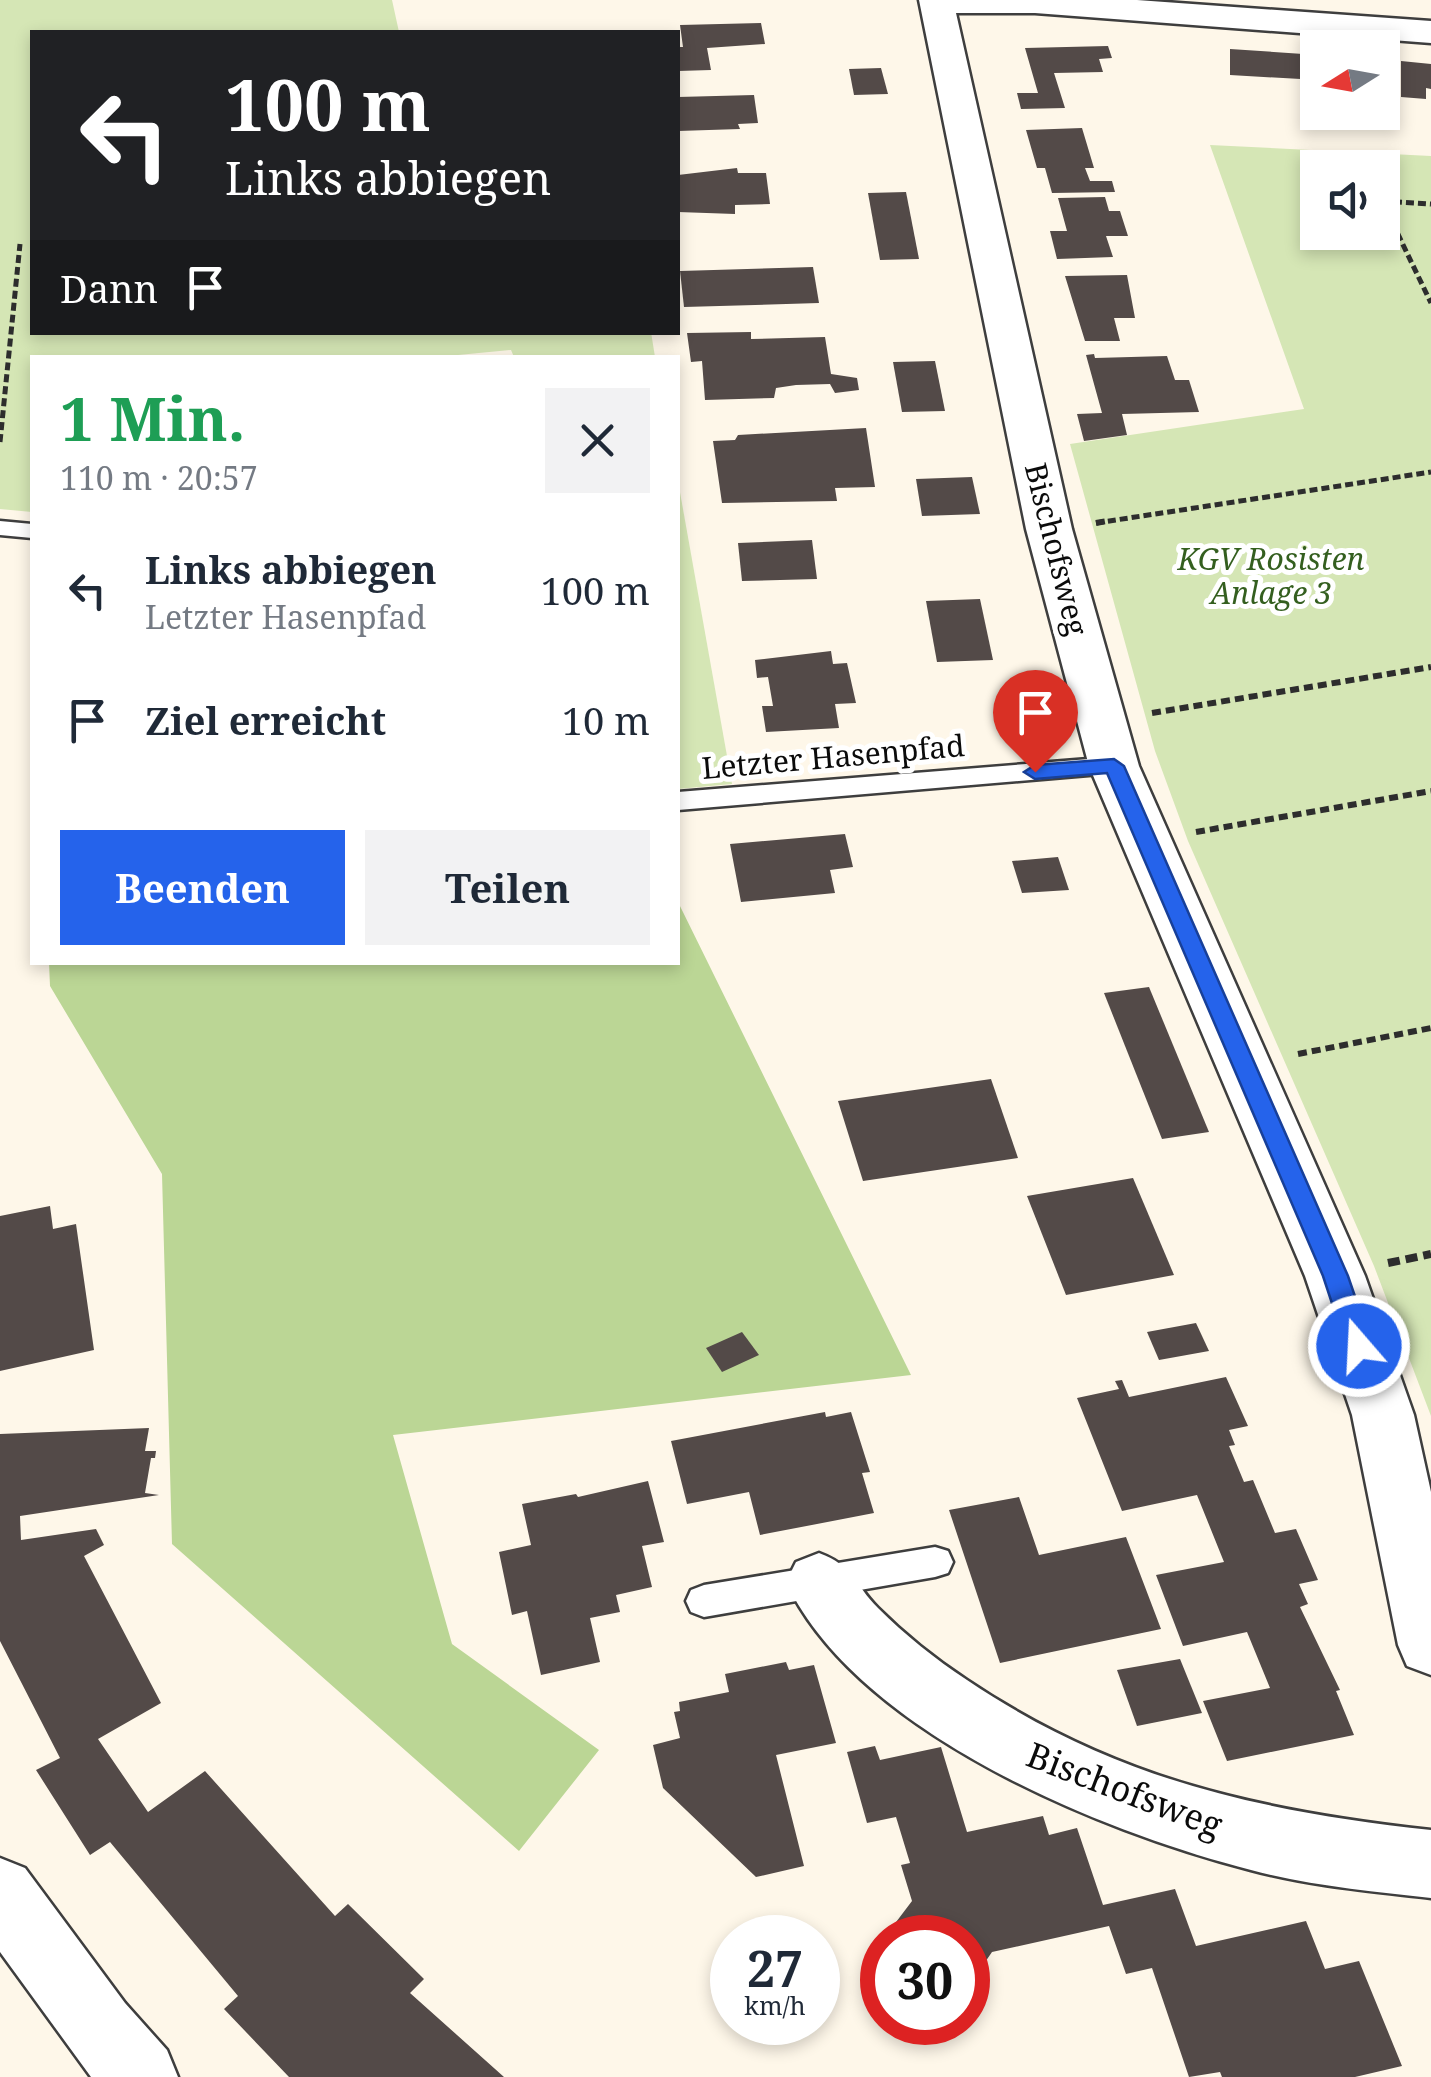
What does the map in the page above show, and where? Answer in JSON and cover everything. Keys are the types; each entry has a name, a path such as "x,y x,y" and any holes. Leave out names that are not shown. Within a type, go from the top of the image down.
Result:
{"street":[{"path":"937,1 1035,3 1431,32"},
{"name":"Bischofsweg","path":"937,1 1049,530 1108,743 1145,840 1335,1276 1383,1416 1431,1645"},
{"name":"Bischofsweg","path":"818,1582 856,1630 926,1688 1018,1749 1117,1793 1251,1837 1431,1864"},
{"path":"0,1892 98,2029 140,2077"}],"lane":[{"path":"0,528 30,531"},
{"name":"Letzter Hasenpfad","path":"680,801 1108,743"},
{"path":"704,1600 935,1562"}],"path":[{"path":"1400,202 1431,204"},
{"path":"1400,238 1431,303"},
{"path":"0,442 20,244"},
{"path":"1049,530 1431,472"},
{"path":"1108,743 1431,667"},
{"path":"1145,840 1431,792"},
{"path":"1243,1064 1431,1028"}],"green space":[{"path":"0,0 392,0 399,30 30,30 30,335 651,335 655,355 513,355 511,350 458,355 30,355 30,512 0,509"},
{"name":"KGV Rosisten Anlage 3","path":"1210,145 1310,150 1300,150 1300,250 1400,250 1400,154 1431,156 1431,1416 1374,1266 1188,841 1155,751 1070,444 1304,409"},
{"path":"680,492 732,784 680,789"},
{"path":"680,906 911,1375 393,1435 452,1644 599,1750 519,1851 172,1544 162,1174 50,986 49,965 680,965"}],"building":[{"path":"761,23 765,44 707,48 711,70 680,71 680,25"},
{"path":"1108,46 1112,58 1099,59 1103,72 1054,73 1065,108 1021,109 1017,93 1038,93 1025,48"},
{"path":"1230,49 1300,54 1300,79 1230,75"},
{"path":"1401,61 1431,64 1431,89 1426,88 1426,99 1401,97"},
{"path":"881,68 888,94 854,95 849,69"},
{"path":"754,95 758,123 738,124 740,129 680,131 680,97"},
{"path":"1082,128 1094,168 1085,168 1090,181 1112,181 1115,192 1052,193 1045,168 1037,168 1026,130"},
{"path":"737,168 738,173 766,173 770,204 735,205 735,214 680,212 680,175"},
{"path":"906,192 919,259 880,260 868,193"},
{"path":"1105,197 1109,211 1120,211 1128,236 1106,236 1113,257 1057,259 1050,231 1067,231 1058,198"},
{"path":"813,267 819,303 684,307 680,271"},
{"path":"1127,275 1135,318 1114,318 1120,341 1085,341 1065,276"},
{"path":"751,332 751,339 825,337 831,374 857,378 859,390 835,393 830,384 796,385 776,388 774,398 705,400 702,361 691,362 687,333"},
{"path":"1094,354 1095,358 1167,356 1175,380 1189,380 1199,412 1122,414 1127,435 1084,441 1077,414 1102,413 1086,355"},
{"path":"935,361 945,411 902,412 893,362"},
{"path":"866,428 875,487 835,488 837,501 722,503 713,441 735,440 738,435"},
{"path":"972,477 980,514 922,516 916,479"},
{"path":"812,540 817,579 742,581 738,543"},
{"path":"980,599 993,660 937,662 926,601"},
{"path":"831,651 833,664 847,663 856,703 835,704 839,728 766,732 762,706 773,706 768,677 757,678 755,660"},
{"path":"845,834 853,867 830,870 835,893 741,902 730,844"},
{"path":"1058,857 1069,890 1022,893 1012,861"},
{"path":"1149,987 1209,1132 1162,1139 1104,993"},
{"path":"991,1079 1018,1158 863,1181 838,1101"},
{"path":"1133,1178 1174,1275 1066,1295 1027,1196"},
{"path":"50,1206 53,1229 76,1224 94,1350 0,1371 0,1216"},
{"path":"1196,1323 1209,1351 1159,1360 1147,1332"},
{"path":"742,1332 759,1355 722,1372 706,1348"},
{"path":"1226,1377 1248,1426 1229,1430 1235,1445 1229,1446 1244,1482 1253,1480 1275,1533 1296,1529 1318,1580 1299,1584 1308,1604 1300,1607 1340,1690 1336,1691 1354,1735 1227,1761 1203,1701 1270,1688 1247,1632 1183,1646 1156,1575 1224,1562 1197,1495 1122,1511 1077,1398 1119,1389 1115,1381 1122,1380 1129,1397"},
{"path":"825,1412 826,1417 851,1412 870,1472 862,1473 874,1513 760,1535 749,1492 687,1504 671,1441"},
{"path":"149,1428 145,1451 156,1451 155,1458 151,1458 145,1493 159,1495 20,1516 21,1540 96,1529 104,1545 84,1556 161,1703 98,1739 148,1812 205,1771 335,1916 348,1904 424,1979 410,1993 504,2077 289,2077 224,2009 238,1996 110,1842 90,1855 36,1770 60,1758 0,1641 0,1434"},
{"path":"648,1481 664,1542 642,1546 652,1587 616,1595 620,1612 590,1618 600,1662 541,1675 527,1611 512,1615 499,1552 531,1545 522,1504 576,1494 578,1497"},
{"path":"1019,1497 1039,1555 1126,1537 1161,1629 1000,1663 949,1510"},
{"path":"1180,1659 1202,1713 1137,1726 1117,1670"},
{"path":"786,1662 789,1670 814,1665 836,1743 776,1755 804,1866 756,1877 663,1788 653,1745 680,1738 674,1712 680,1711 679,1702 729,1692 725,1674"},
{"path":"875,1746 880,1760 941,1747 967,1832 1043,1816 1049,1835 1077,1828 1103,1905 1175,1889 1196,1946 1306,1921 1325,1969 1359,1961 1402,2066 1355,2077 1222,2077 1220,2072 1189,2077 1152,1968 1126,1974 1109,1926 990,1955 990,1915 901,1915 912,1901 901,1865 910,1863 896,1817 867,1823 847,1752"}],"route":[{"path":"1035,772 1114,766 1335,1276 1359,1346"}]}
